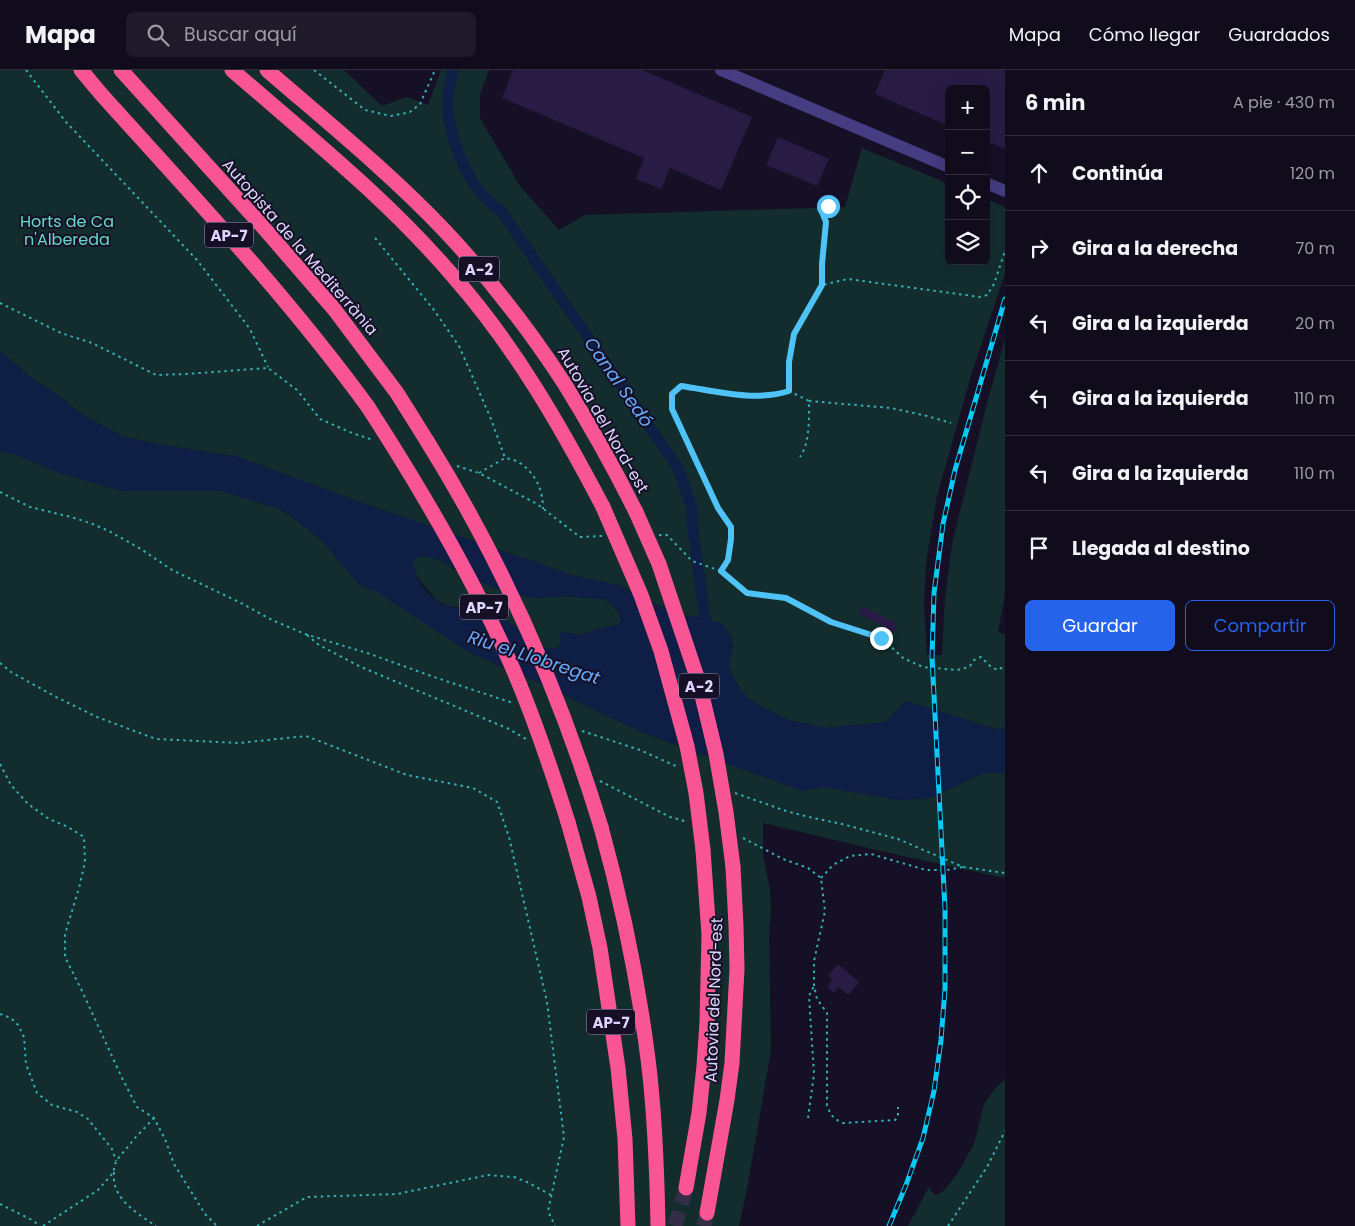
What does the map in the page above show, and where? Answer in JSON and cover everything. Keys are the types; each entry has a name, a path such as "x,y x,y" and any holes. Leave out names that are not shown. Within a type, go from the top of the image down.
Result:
{"highway":[{"name":"AP-7","path":"81,70 249,258 334,360 368,407 432,510 491,620 536,725 568,822 589,897 600,948 617,1059 625,1139 628,1226"},
{"name":"Autopista de la Mediterrània","path":"121,70 303,272 340,316 397,393 451,479 498,565 521,612 566,721 586,780 614,875 629,939 648,1059 654,1123 658,1226"},
{"name":"Autovia del Nord-est","path":"232,70 373,192 454,276 520,363 554,417 603,507 641,595 664,659 687,746 696,793 703,850 709,935 706,1040 699,1112 686,1188"},
{"name":"Autovia del Nord-est","path":"268,70 346,137 410,196 444,230 508,305 563,382 609,459 636,512 659,564 699,683 716,754 726,812 732,867 736,926 732,1063 707,1213"}],"street":[{"path":"721,70 945,165"},
{"path":"990,185 1005,191"}],"path":[{"path":"26,70 66,122 197,260 250,329 268,368"},
{"path":"314,70 365,110 391,116 410,112 420,104 435,70"},
{"path":"789,391 789,362 794,334 822,285 826,222 820,207 828,206"},
{"path":"375,238 434,310 459,346 491,419 505,458"},
{"path":"822,285 848,279 980,297 987,296 994,284 1005,251"},
{"path":"0,304 61,333 92,343 156,375"},
{"path":"951,423 891,408 809,401 789,391 776,395 750,396 681,386 672,394 672,409 718,508 731,527 728,560 721,571 747,593 786,598 831,622 874,635 887,643 903,658 923,667 963,669 981,657 991,667 998,670 1005,666"},
{"path":"800,457 804,452 809,421 809,401"},
{"path":"479,473 505,458 520,462 536,479 543,498 543,509"},
{"path":"0,492 30,507 81,520 108,531 141,549 172,570 272,620 305,634 370,654 517,705"},
{"path":"0,663 11,672 56,697 98,717 156,739 239,743 306,736 408,775 473,788 497,802 509,837 547,1002 564,1137 548,1211 555,1226"},
{"path":"579,730 640,750 672,765"},
{"path":"0,764 11,785 28,804 48,819 68,827 84,837 85,862 66,934 65,957 133,1100 137,1107 154,1118 165,1139 174,1164 205,1214 217,1226"},
{"path":"738,794 813,818 898,839 963,867 1005,873"},
{"path":"898,1107 898,1117 895,1120 842,1123 830,1114 827,1105 827,1013 817,999 814,986 814,961 825,911 821,878 833,865 850,856 871,854 926,870 946,870 963,867"},
{"path":"808,1118 814,1074 809,996 814,986"},
{"path":"0,1014 11,1018 18,1025 24,1037 26,1064 38,1092 52,1105 76,1112 88,1119 112,1149 116,1161"},
{"path":"154,1118 116,1161 113,1182 116,1191 134,1211 156,1226"},
{"path":"948,1226 987,1167 1005,1131"},
{"path":"0,1204 41,1226 98,1190 114,1170"},
{"path":"257,1226 307,1197 397,1194 488,1175 514,1177 528,1182 552,1196"}],"green space":[{"name":"Horts de Ca n'Albereda","path":"0,70 344,70 382,106 407,97 428,105 441,70 489,70 480,94 480,118 520,186 559,230 585,215 845,207 862,148 945,182 945,265 990,265 990,201 1005,207 1005,273 970,379 937,496 926,562 924,605 927,655 942,655 945,597 952,544 1005,339 1005,594 998,632 1005,634 1005,726 999,730 906,701 886,722 825,728 788,720 758,705 741,691 730,670 733,647 731,636 712,622 702,618 676,614 618,585 575,576 357,501 238,457 157,444 121,436 80,413 51,390 33,379 0,351"},
{"path":"0,451 17,455 60,473 123,491 223,491 276,507 294,518 327,545 340,563 367,588 377,591 467,651 646,734 803,791 823,787 900,800 930,798 983,773 1005,773 1005,878 763,823 763,855 770,890 771,908 769,934 771,1050 739,1226 0,1226"},
{"path":"423,556 441,560 458,572 511,593 536,598 563,596 605,599 618,611 621,621 617,625 580,635 561,632 559,647 545,649 493,616 466,608 448,606 437,601 418,578 413,566 413,560"},
{"path":"1005,1079 1005,1226 908,1226 929,1187 935,1195 941,1193 957,1174 974,1144 984,1104"}],"water":[{"name":"Riu el Llobregat","path":"0,351 33,379 51,390 80,413 121,436 157,444 238,457 357,501 575,576 618,585 676,614 723,624 731,636 733,647 730,670 741,691 758,705 788,720 825,728 886,722 906,701 999,730 1005,726 1005,773 983,773 930,798 900,800 823,787 803,791 646,734 467,651 377,592 358,584 349,571 319,538 276,507 223,491 123,491 60,473 17,455 0,451","holes":["423,556 441,560 464,575 505,592 536,598 563,596 605,599 618,610 621,621 617,625 581,635 560,632 561,642 559,647 545,648 537,644 518,627 504,620 471,609 445,606 433,598 417,578 413,560"]}],"building":[{"path":"513,70 642,70 752,117 721,190 670,168 661,189 636,179 644,158 502,98"},
{"path":"885,70 1005,70 1005,149 990,143 990,85 945,85 945,124 875,94"},
{"path":"778,137 829,159 817,186 766,165"},
{"path":"862,606 898,624 894,632 858,613"},
{"path":"838,964 859,982 848,995 838,987 834,993 827,987 832,980 828,976"}],"waterway":[{"name":"Canal Sedó","path":"453,70 448,104 450,126 463,163 475,185 501,211 678,468 692,508 692,522 707,634"}],"tunnel":[{"path":"675,1226 686,1188"},
{"path":"704,1226 707,1213"}],"railway":[{"path":"889,1226 923,1138 934,1091 945,989 945,909 932,657 934,593 943,524 955,470 1005,299"}],"route":[{"path":"828,206 820,207 826,222 822,285 794,334 789,362 789,391 776,395 750,396 681,386 672,394 672,409 718,508 731,527 728,560 721,571 747,593 786,598 831,622 881,638"}]}
